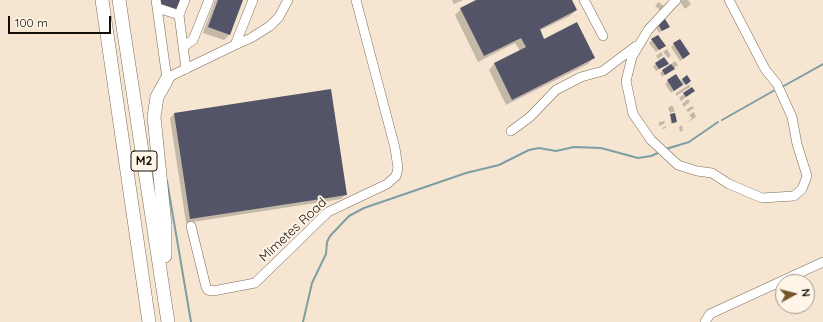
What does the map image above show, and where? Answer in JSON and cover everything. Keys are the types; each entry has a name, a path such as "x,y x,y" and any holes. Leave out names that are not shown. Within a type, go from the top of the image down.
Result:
{"highway":[{"name":"M2","path":"102,0 149,322"},
{"name":"M2","path":"120,0 168,322"},
{"path":"165,303 165,225 154,117 156,97 167,79"}],"street":[{"path":"185,0 180,15 186,69"},
{"path":"184,46 193,40 209,0"},
{"path":"235,45 254,0"},
{"path":"157,4 167,79 251,38 270,26 279,17 288,0"},
{"name":"Mimetes Road","path":"191,226 208,290 213,291 255,283 328,212 387,184 396,176 398,168 396,148 356,0"},
{"path":"584,0 603,36"},
{"path":"676,0 648,30 632,57 626,81 633,114 643,130 670,160 683,167 712,173 728,184 762,198 788,197 798,194 805,183 806,176 797,144 792,117 777,84 765,69 729,0"},
{"path":"157,4 180,15"},
{"path":"511,131 530,117 549,95 556,90 581,77 603,71 638,46"},
{"path":"705,322 710,314 823,262"}],"building":[{"path":"159,0 182,0 178,10 158,3"},
{"path":"218,0 243,0 230,35 208,27"},
{"path":"476,0 572,0 577,10 540,29 544,39 577,22 595,58 512,100 494,63 526,47 521,38 484,56 460,8"},
{"path":"665,19 670,27 662,31 658,24"},
{"path":"658,35 666,46 659,50 651,39"},
{"path":"680,39 690,54 683,59 673,43"},
{"path":"664,57 669,64 659,69 655,63"},
{"path":"671,64 675,69 665,75 662,70"},
{"path":"676,74 683,85 674,91 667,80"},
{"path":"687,75 691,81 686,85 682,79"},
{"path":"692,87 695,91 686,97 683,93"},
{"path":"331,89 347,195 190,219 174,113"},
{"path":"675,113 677,122 672,123 670,114"}],"waterway":[{"path":"782,87 823,64"},
{"path":"722,120 775,90"},
{"path":"666,149 689,142 718,122"},
{"path":"303,322 312,283 326,254 327,242 330,236 349,216 364,208 466,173 499,165 529,150 539,148 556,151 574,147 601,148 638,158 651,156 660,152"},
{"path":"167,181 191,322"}]}
